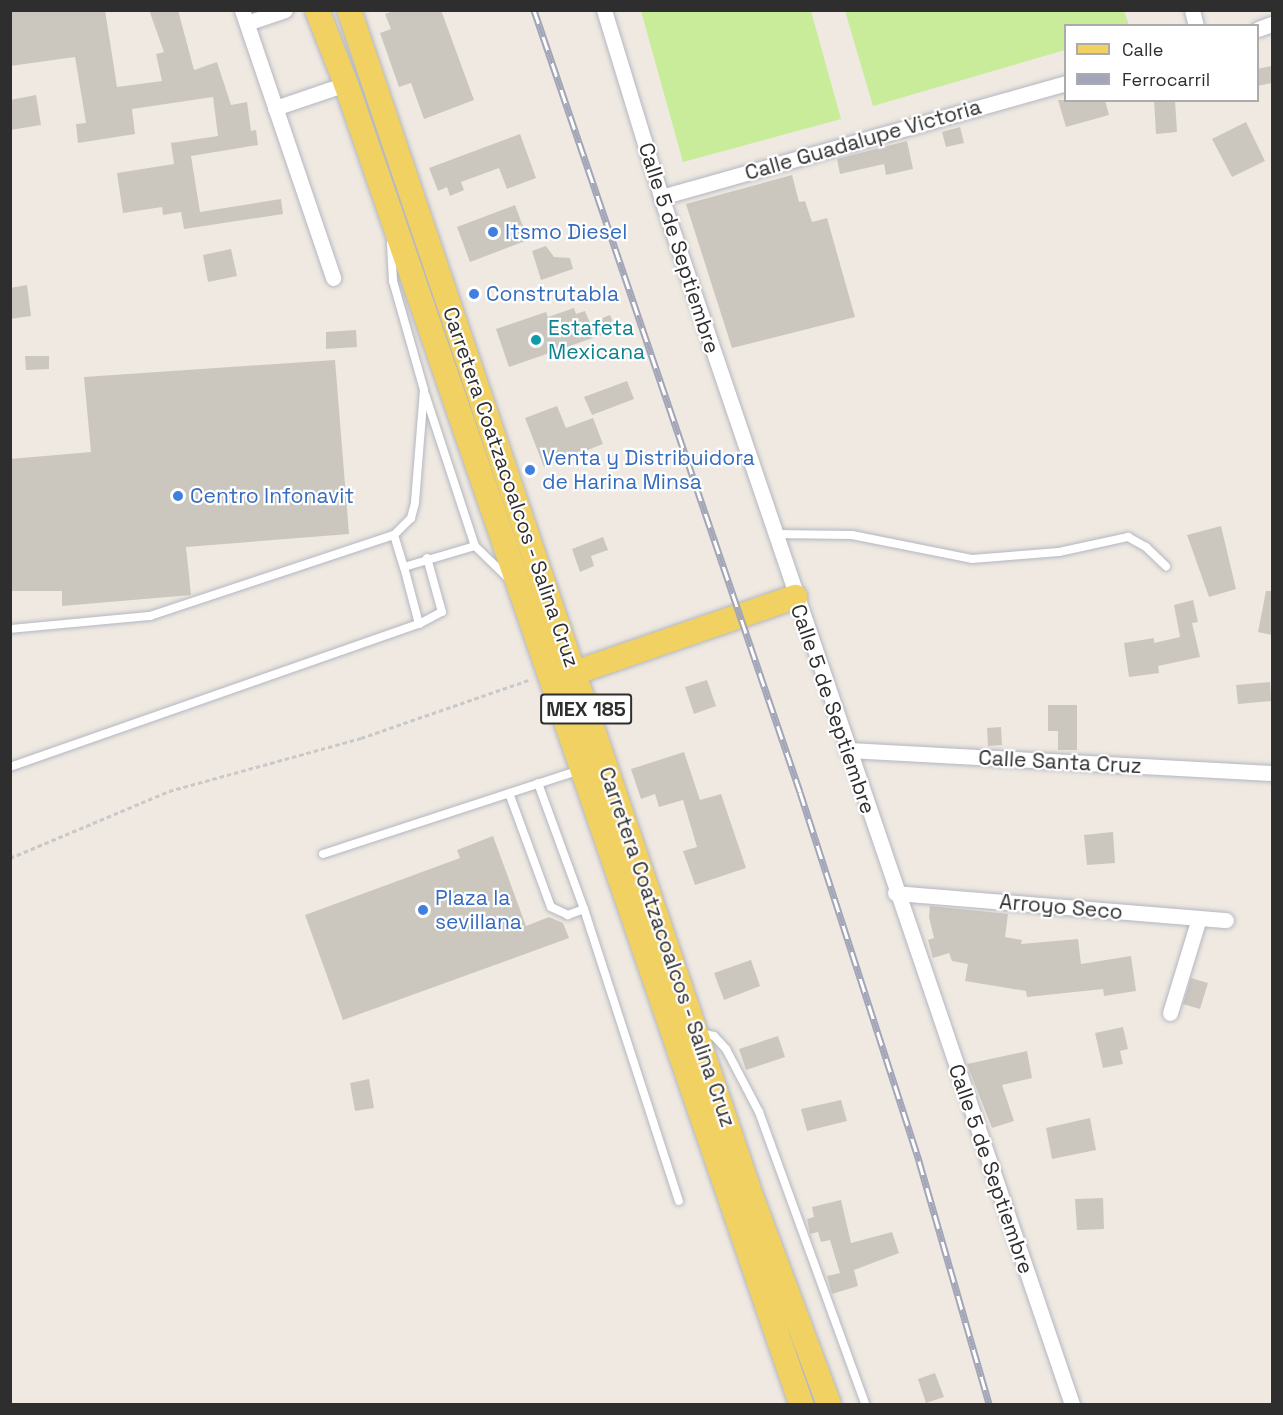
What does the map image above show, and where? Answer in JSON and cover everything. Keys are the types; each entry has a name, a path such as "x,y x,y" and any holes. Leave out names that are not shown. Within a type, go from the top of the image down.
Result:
{"main road":[{"name":"MEX 185","path":"317,10 346,84 580,770 685,1034 801,1404"},
{"name":"Carretera Coatzacoalcos - Salina Cruz","path":"349,10 604,763 685,1034 829,1404"},
{"name":"MEX 185","path":"547,673 573,673 795,597"}],"street":[{"path":"285,10 244,17 333,278"},
{"name":"Calle 5 de Septiembre","path":"604,10 661,197 795,597 1072,1404"},
{"name":"Calle Guadalupe Victoria","path":"661,197 1064,83"},
{"path":"275,108 346,84"},
{"name":"Calle Santa Cruz","path":"847,750 1272,773"},
{"name":"Arroyo Seco","path":"895,893 1226,920"},
{"path":"1170,1013 1199,918"}],"lane":[{"path":"389,209 393,281 424,390 476,546 519,589"},
{"path":"10,629 150,616 394,535 411,518 415,502 424,390"},
{"path":"774,534 852,536 972,559 1059,552 1128,537 1166,566"},
{"path":"394,535 419,624"},
{"path":"404,567 427,558 476,546"},
{"path":"10,766 419,624 442,612 427,558"},
{"path":"323,854 604,763"},
{"path":"538,783 585,909 679,1202"},
{"path":"510,793 551,907 568,915 585,909"},
{"path":"685,1034 714,1036 726,1049 759,1112 865,1404"}],"path":[{"path":"10,858 169,791 361,738 547,673"}],"green space":[{"path":"641,11 811,11 841,119 683,162"},
{"path":"845,11 1124,11 1129,24 1064,24 1064,50 873,106"}],"building":[{"path":"10,10 105,10 117,87 162,81 156,54 164,52 149,10 178,10 194,70 217,62 231,105 247,102 251,131 256,130 258,145 191,156 200,212 281,199 283,214 184,229 181,212 163,215 162,207 123,213 117,173 174,164 171,143 218,136 213,97 132,109 135,134 78,143 76,124 86,123 75,57 10,66"},
{"path":"396,10 441,10 474,100 424,119 411,83 399,87 380,33 391,29 385,14"},
{"path":"1272,66 1272,83 1259,86 1259,69"},
{"path":"36,95 41,125 10,130 10,100"},
{"path":"1058,100 1106,102 1109,115 1066,127"},
{"path":"1154,102 1175,102 1177,132 1156,134"},
{"path":"1246,122 1265,161 1232,177 1212,139"},
{"path":"960,127 964,143 946,147 942,132"},
{"path":"520,134 536,178 507,189 499,168 461,182 464,190 450,196 447,187 438,191 429,168"},
{"path":"907,141 913,169 886,175 884,164 840,174 837,159"},
{"path":"792,175 799,202 805,201 812,222 827,218 855,317 732,348 686,204"},
{"path":"515,205 528,240 470,262 457,227"},
{"path":"546,246 554,257 570,258 573,269 541,280 532,251"},
{"path":"231,249 237,276 208,282 203,255"},
{"path":"27,285 31,316 10,319 10,288"},
{"name":"Estafeta Mexicana","path":"574,308 576,314 585,311 590,323 610,315 616,330 509,367 496,329 546,312 548,317"},
{"path":"356,330 357,347 326,349 326,332"},
{"path":"25,356 49,356 49,369 26,370"},
{"name":"Centro Infonavit","path":"335,360 349,534 186,547 191,595 62,606 62,591 10,591 10,459 91,452 84,377"},
{"path":"627,381 634,399 592,415 584,397"},
{"path":"557,406 566,428 593,418 603,444 544,467 525,418"},
{"path":"1221,526 1236,589 1209,597 1187,535"},
{"path":"603,537 608,550 591,556 594,566 580,572 572,549"},
{"path":"1266,591 1272,591 1272,635 1258,632"},
{"path":"1193,600 1198,622 1192,623 1200,657 1158,666 1159,673 1129,677 1124,643 1154,638 1154,643 1180,637 1174,605"},
{"path":"707,680 716,706 694,714 685,687"},
{"path":"1270,682 1271,701 1238,704 1236,685"},
{"path":"1048,705 1077,705 1077,750 1058,750 1058,731 1048,731"},
{"path":"1001,727 1002,745 988,746 987,728"},
{"path":"684,752 700,800 721,794 746,868 695,885 683,851 697,847 683,800 659,807 655,794 641,799 631,769"},
{"path":"1113,832 1115,863 1087,865 1084,835"},
{"path":"493,836 526,926 549,917 563,923 569,938 343,1020 305,915 460,858 457,850"},
{"path":"930,906 1008,914 1005,937 1022,940 1021,944 1078,939 1081,964 1131,956 1136,991 1104,996 1103,989 1027,997 1026,991 965,981 968,964 952,961 949,953 933,958 928,940 934,938 929,917"},
{"path":"751,960 760,986 724,1000 714,973"},
{"path":"1191,978 1208,983 1200,1009 1183,1004"},
{"path":"1123,1027 1128,1049 1120,1051 1123,1064 1103,1068 1095,1033"},
{"path":"778,1036 785,1057 746,1070 739,1049"},
{"path":"1027,1051 1032,1078 1002,1085 1014,1121 992,1128 967,1064"},
{"path":"369,1079 374,1108 355,1111 350,1083"},
{"path":"841,1100 847,1121 807,1131 801,1109"},
{"path":"1090,1118 1096,1150 1052,1159 1046,1128"},
{"path":"1103,1198 1104,1229 1077,1230 1075,1199"},
{"path":"841,1200 851,1243 892,1232 899,1253 854,1270 858,1286 832,1294 827,1276 840,1273 830,1240 821,1242 818,1232 810,1234 807,1219 814,1217 812,1207"},
{"path":"935,1373 944,1397 926,1403 918,1379"}],"railway":[{"path":"534,10 800,792 919,1161 989,1404"}],"place":[{"name":"Itsmo Diesel","path":"493,232"},
{"name":"Construtabla","path":"474,294"},
{"name":"Estafeta Mexicana","path":"536,340"},
{"name":"Venta y Distribuidora de Harina Minsa","path":"530,470"},
{"name":"Centro Infonavit","path":"178,496"},
{"name":"Plaza la sevillana","path":"423,910"}]}
